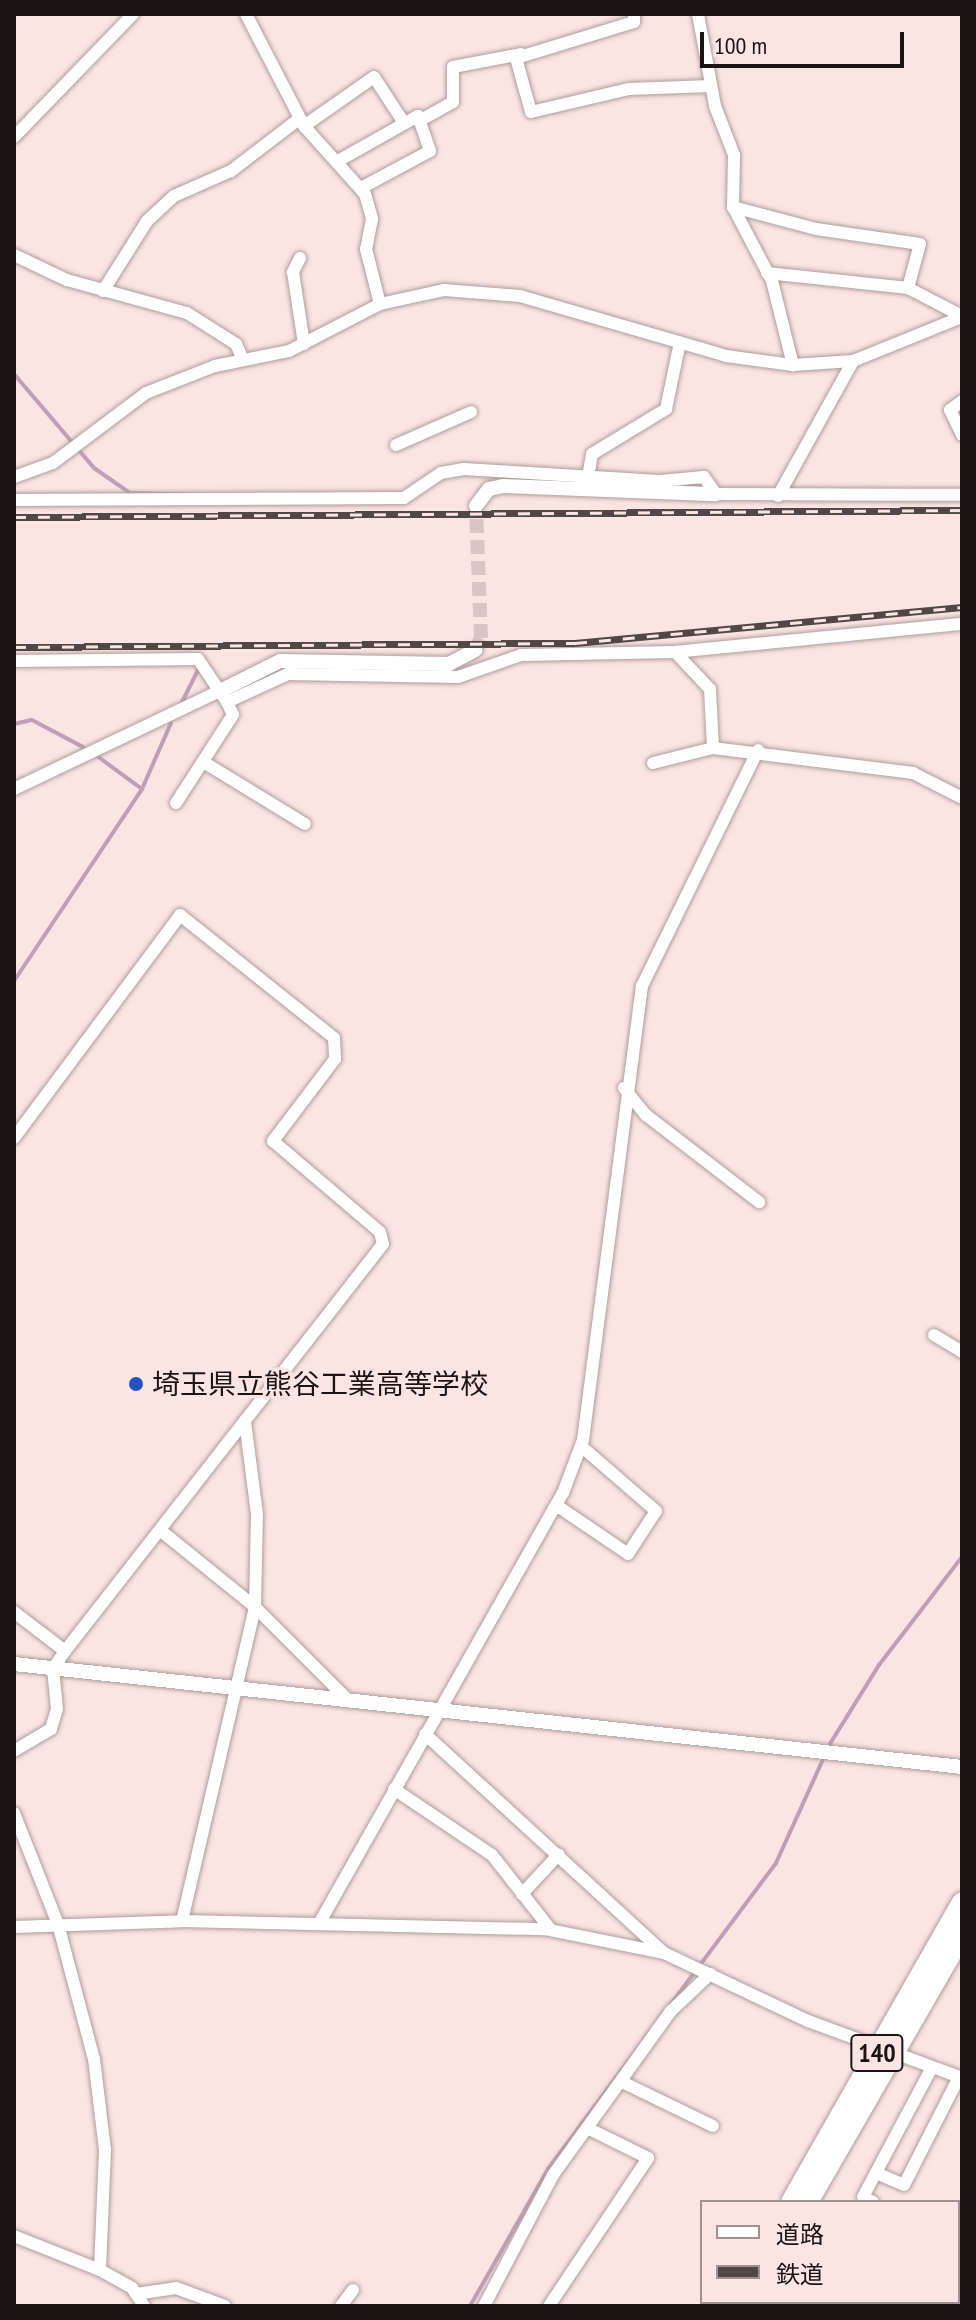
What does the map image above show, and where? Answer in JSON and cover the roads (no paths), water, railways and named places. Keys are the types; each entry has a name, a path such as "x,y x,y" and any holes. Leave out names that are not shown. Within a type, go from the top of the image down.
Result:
{"highway":[{"name":"140","path":"809,2200 962,1902"},
{"name":"140","path":"792,2200 962,1935"}],"street":[{"path":"14,137 133,14"},
{"path":"246,14 302,122 361,188 380,304"},
{"path":"338,161 404,123 419,121 453,102 453,67 521,54 634,22 634,14"},
{"path":"698,14 711,86 734,155 733,207 767,273 793,365"},
{"path":"521,54 516,58 531,112 629,89 711,86"},
{"path":"103,291 147,221 174,196 231,171 374,77 404,123"},
{"path":"361,188 430,151 419,121"},
{"path":"733,207 816,229 920,244 908,288"},
{"path":"14,255 103,291 187,313 236,344 243,360"},
{"path":"300,258 293,272 304,344"},
{"path":"767,273 908,288 962,317"},
{"path":"14,477 71,451 146,393 243,360 304,344 380,304 444,290 520,296 680,342 793,365 853,361 962,317"},
{"path":"588,477 592,454 666,409 680,342"},
{"path":"778,496 853,361"},
{"path":"962,401 950,410 962,435"},
{"path":"396,445 471,412"},
{"path":"14,500 404,498 441,473 464,469 588,477 704,477 716,494"},
{"path":"476,506 489,489 503,486 778,496 962,495"},
{"path":"14,789 224,696 288,674 458,677 521,655 675,652 962,624"},
{"path":"224,696 280,661 449,664 475,650"},
{"path":"675,652 710,689 713,748"},
{"path":"14,661 198,659 224,696 233,715 205,763 176,803"},
{"path":"653,763 713,748 758,750 913,773 962,798"},
{"path":"320,1922 556,1505 581,1446 624,1088 642,986 758,750"},
{"path":"205,763 305,824"},
{"path":"14,1138 180,915 334,1038 335,1059 273,1141 380,1232 383,1244 65,1651 53,1669 51,1729 14,1751"},
{"path":"624,1088 646,1115 759,1202"},
{"path":"934,1335 962,1352"},
{"path":"182,1921 255,1607 257,1514 245,1421"},
{"path":"556,1505 628,1554 656,1511 581,1446"},
{"path":"160,1530 255,1607 353,1704"},
{"path":"14,1612 65,1651"},
{"path":"14,1664 234,1688 436,1715 962,1767"},
{"path":"425,1734 664,1953"},
{"path":"394,1789 492,1855 551,1930"},
{"path":"14,1813 58,1924 100,2105 100,2270"},
{"path":"522,1894 559,1854"},
{"path":"18,1927 182,1921 551,1930 664,1953 960,2078 904,2185 876,2173"},
{"path":"484,2306 587,2128 671,2011 707,1973"},
{"path":"869,2200 863,2197 932,2067"},
{"path":"622,2082 713,2126"},
{"path":"549,2306 648,2158 587,2128"},
{"path":"14,2236 100,2270 136,2294 144,2306"},
{"path":"136,2294 176,2288 225,2306"},
{"path":"341,2306 353,2290"}],"waterway":[{"path":"14,374 94,468 130,493 199,495"},
{"path":"180,706 198,670"},
{"path":"14,724 32,720 83,747"},
{"path":"14,981 142,789 171,723"},
{"path":"97,756 142,789"},
{"path":"828,1747 879,1665 962,1557"},
{"path":"470,2306 548,2169 776,1863 825,1755"}],"tunnel":[{"path":"475,650 481,638 476,506"}],"railway":[{"path":"14,517 962,510"},
{"path":"14,647 575,643 962,607"}],"place":[{"name":"埼玉県立熊谷工業高等学校","path":"136,1384"}]}
